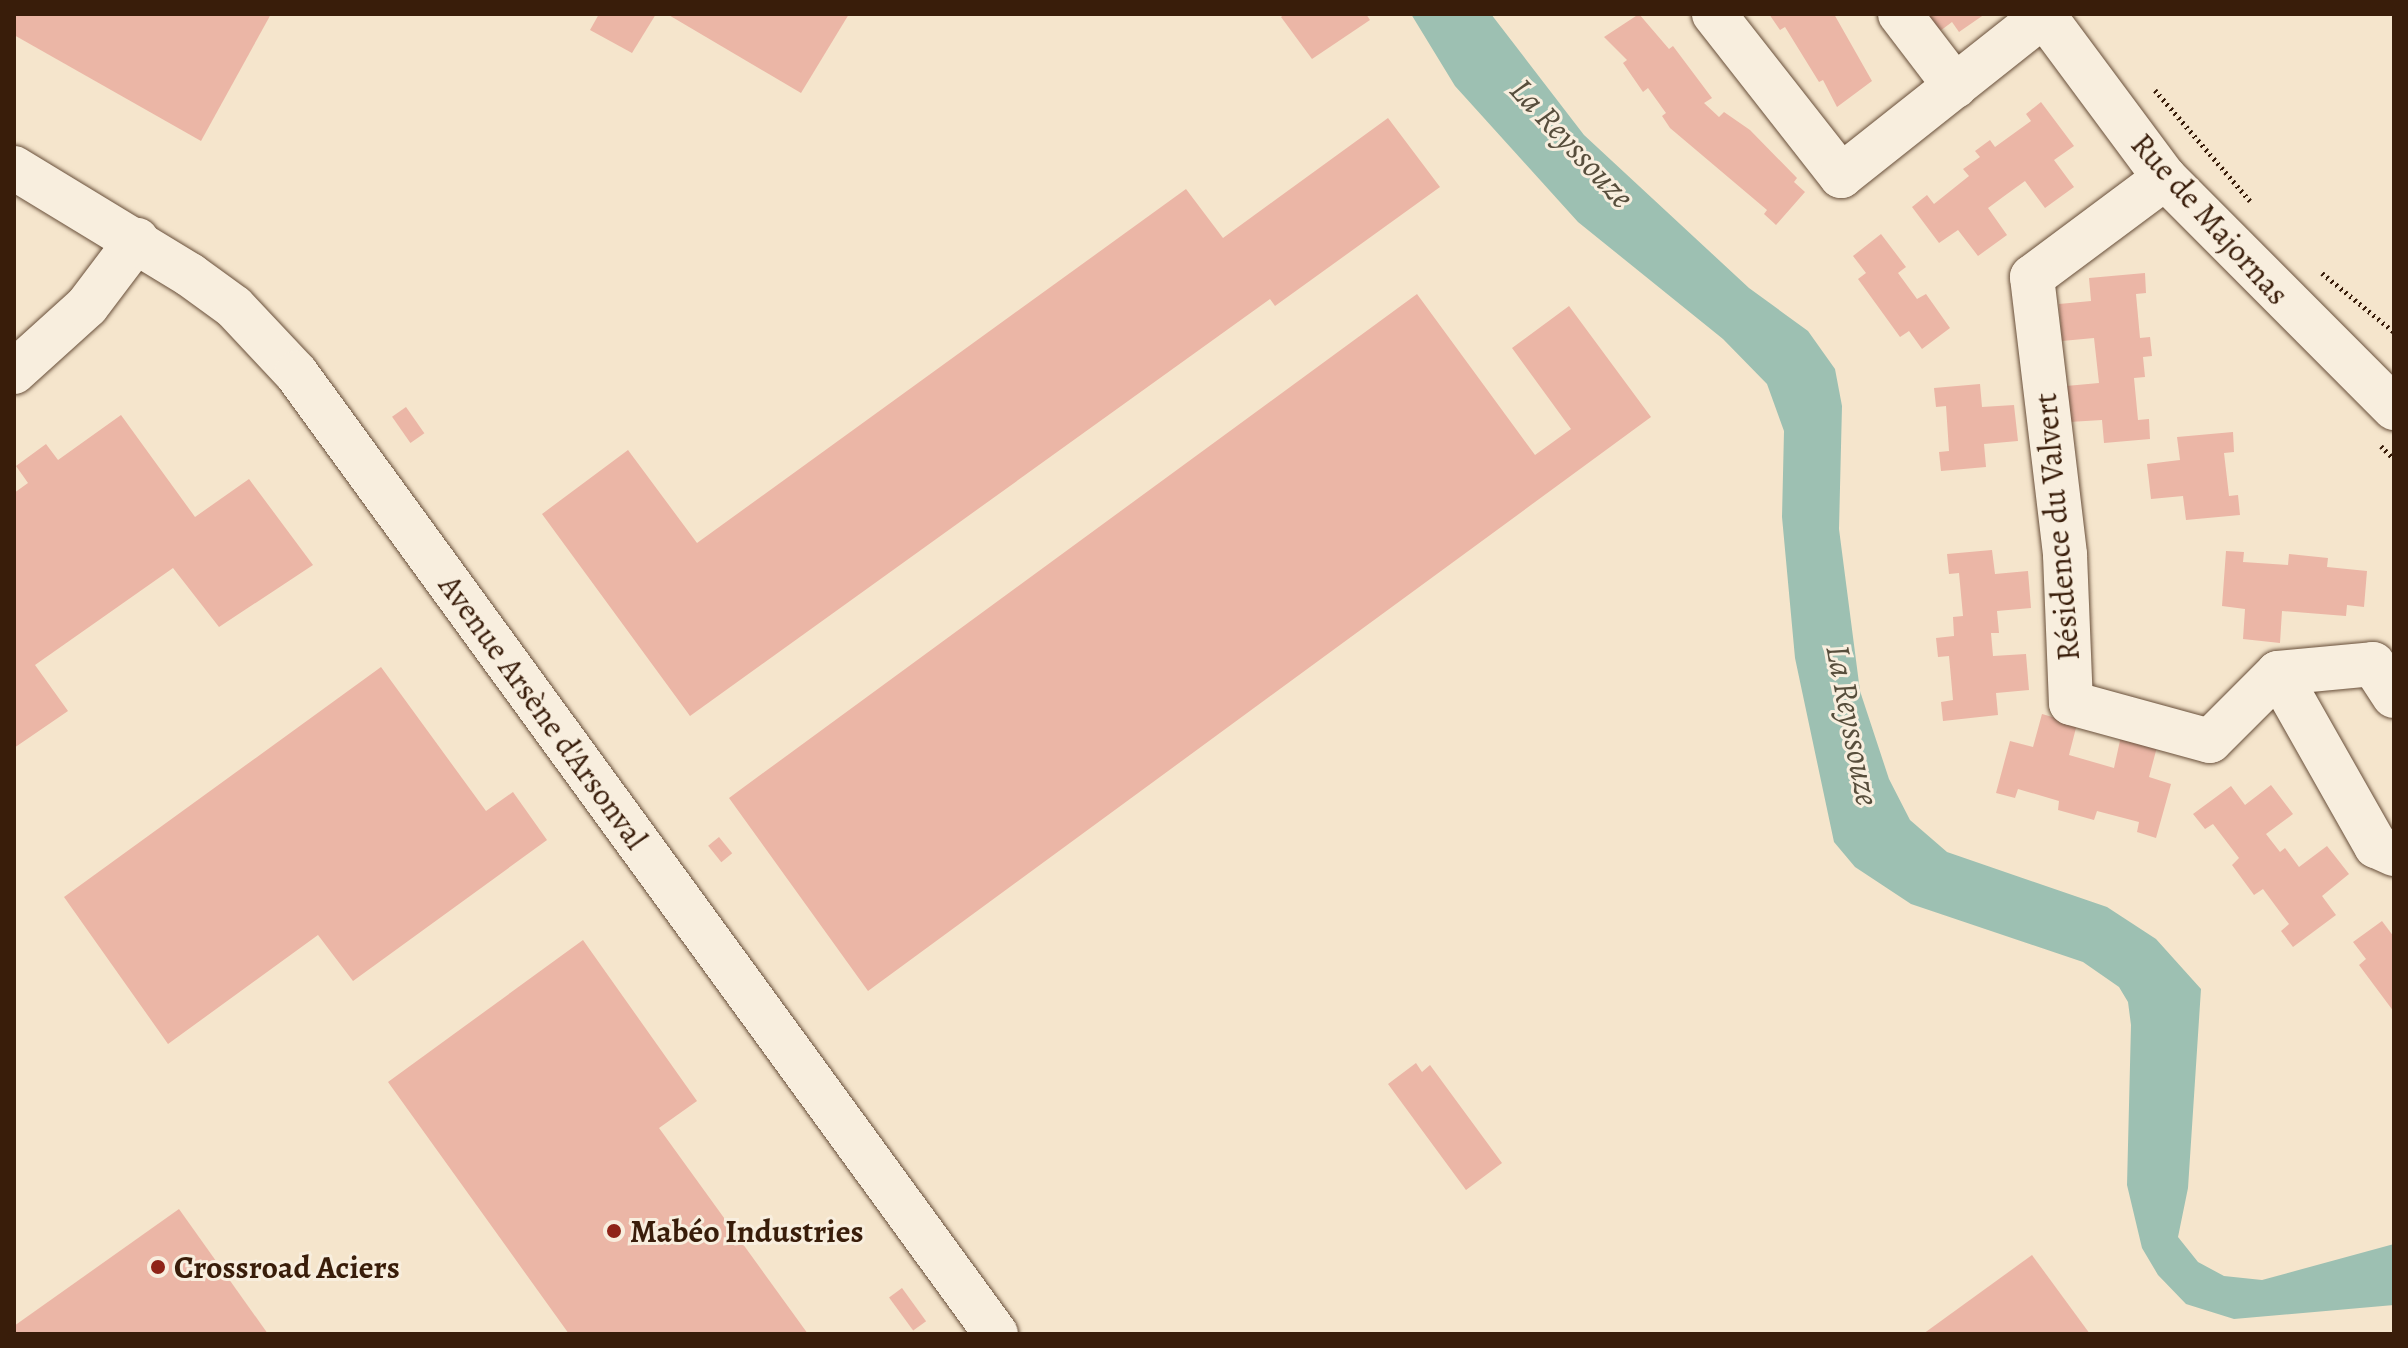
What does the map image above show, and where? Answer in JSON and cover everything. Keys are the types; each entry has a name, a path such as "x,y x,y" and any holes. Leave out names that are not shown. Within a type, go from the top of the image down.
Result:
{"street":[{"path":"1714,14 1841,176 2043,15"},
{"path":"1900,14 1955,86"},
{"name":"Rue de Majornas","path":"2043,15 2165,178 2394,408"},
{"name":"Avenue Arsène d'Arsonval","path":"14,168 137,240 234,307 296,373 996,1334"},
{"name":"Résidence du Valvert","path":"2165,178 2032,277 2065,555 2071,703 2210,741 2278,673"},
{"path":"14,372 87,306 137,240"},
{"path":"2394,696 2373,664 2278,673 2376,846 2394,854"}],"path":[{"path":"2153,87 2255,205"},
{"path":"2308,262 2394,332"}],"water":[{"name":"La Reyssouze","path":"1411,14 1491,14 1584,135 1749,288 1808,331 1835,369 1842,406 1839,529 1860,691 1889,779 1910,820 1947,852 2107,907 2156,939 2201,989 2188,1188 2178,1237 2198,1262 2224,1276 2262,1280 2394,1244 2394,1305 2234,1319 2186,1304 2158,1275 2142,1248 2127,1185 2131,1025 2128,1002 2119,987 2083,962 1911,904 1855,867 1834,842 1795,658 1782,517 1784,431 1767,384 1723,339 1578,222 1455,86"}],"building":[{"path":"14,14 271,14 201,141 14,35"},
{"path":"599,14 656,14 632,53 590,30"},
{"path":"667,14 849,14 801,93"},
{"path":"1285,14 1366,14 1370,20 1312,59 1281,17"},
{"path":"1639,14 1669,49 1673,46 1712,98 1704,103 1719,117 1724,112 1750,130 1797,178 1794,182 1805,192 1776,225 1764,214 1767,210 1670,128 1662,116 1666,113 1648,88 1643,92 1623,63 1627,60 1604,37"},
{"path":"1769,14 1834,14 1872,81 1837,107 1823,80 1819,82 1785,27 1780,30"},
{"path":"1921,14 1985,14 1959,32 1952,22 1940,31"},
{"path":"2041,102 2074,146 2054,160 2074,187 2045,208 2025,181 1988,208 2007,235 1978,256 1958,230 1939,243 1912,207 1927,195 1934,204 1969,176 1963,169 1980,157 1975,151 1990,140 1995,147 2031,121 2026,114"},
{"path":"1388,118 1440,187 1275,306 1270,299 690,716 542,514 628,450 697,543 1186,189 1223,238"},
{"path":"1881,234 1906,267 1898,273 1917,299 1926,294 1950,328 1922,349 1909,331 1900,337 1858,279 1866,273 1853,256"},
{"path":"2145,273 2146,293 2136,294 2140,338 2150,337 2152,356 2143,357 2145,377 2134,378 2138,420 2149,419 2150,439 2104,443 2102,420 2069,422 2066,386 2099,383 2094,338 2062,341 2059,304 2091,301 2089,278"},
{"path":"1417,294 1535,455 1571,429 1512,348 1569,306 1651,417 868,991 729,798"},
{"path":"1980,384 1982,407 2014,405 2018,441 1984,444 1986,467 1941,471 1939,452 1949,451 1946,406 1936,407 1934,388"},
{"path":"406,407 424,433 410,443 392,417"},
{"path":"121,415 195,517 249,479 313,565 219,627 173,568 35,665 68,711 14,748 14,493 28,483 16,466 46,444 58,460"},
{"path":"2233,432 2234,452 2224,453 2229,496 2238,495 2240,515 2186,520 2183,496 2151,499 2147,464 2180,460 2177,437"},
{"path":"1992,550 1995,574 2028,571 2031,608 1997,611 1999,633 1991,633 1993,656 2026,654 2029,690 1996,693 1998,715 1943,721 1941,702 1953,700 1949,656 1938,657 1936,638 1954,636 1953,617 1963,616 1959,573 1949,574 1947,554"},
{"path":"2226,551 2244,552 2243,562 2288,565 2289,554 2328,558 2327,567 2367,571 2364,607 2347,605 2346,616 2282,611 2280,643 2243,639 2245,609 2222,606"},
{"path":"381,667 486,811 513,792 547,840 353,981 318,935 168,1044 64,897"},
{"path":"2042,714 2077,724 2069,755 2114,768 2121,736 2157,747 2149,777 2171,784 2156,838 2137,832 2139,822 2097,811 2094,820 2058,810 2059,801 2018,789 2015,798 1996,793 2010,741 2033,747"},
{"path":"2271,785 2293,814 2266,834 2280,852 2285,848 2299,867 2327,846 2349,874 2322,896 2336,915 2293,947 2281,931 2289,924 2263,889 2254,895 2232,865 2239,858 2213,824 2205,829 2193,814 2231,786 2245,805"},
{"path":"719,837 732,853 721,862 708,846"},
{"path":"2382,921 2394,937 2394,1012 2359,965 2366,959 2353,942"},
{"name":"Mabéo Industries","path":"583,940 697,1101 659,1128 808,1334 569,1334 388,1082"},
{"path":"1416,1063 1422,1072 1430,1065 1502,1163 1466,1190 1388,1084"},
{"name":"Crossroad Aciers","path":"179,1209 268,1334 14,1334 14,1326"},
{"path":"2032,1255 2090,1334 1923,1334"},
{"path":"902,1288 926,1321 913,1331 889,1297"}],"place":[{"name":"Mabéo Industries","path":"614,1231"},
{"name":"Crossroad Aciers","path":"158,1267"}]}
